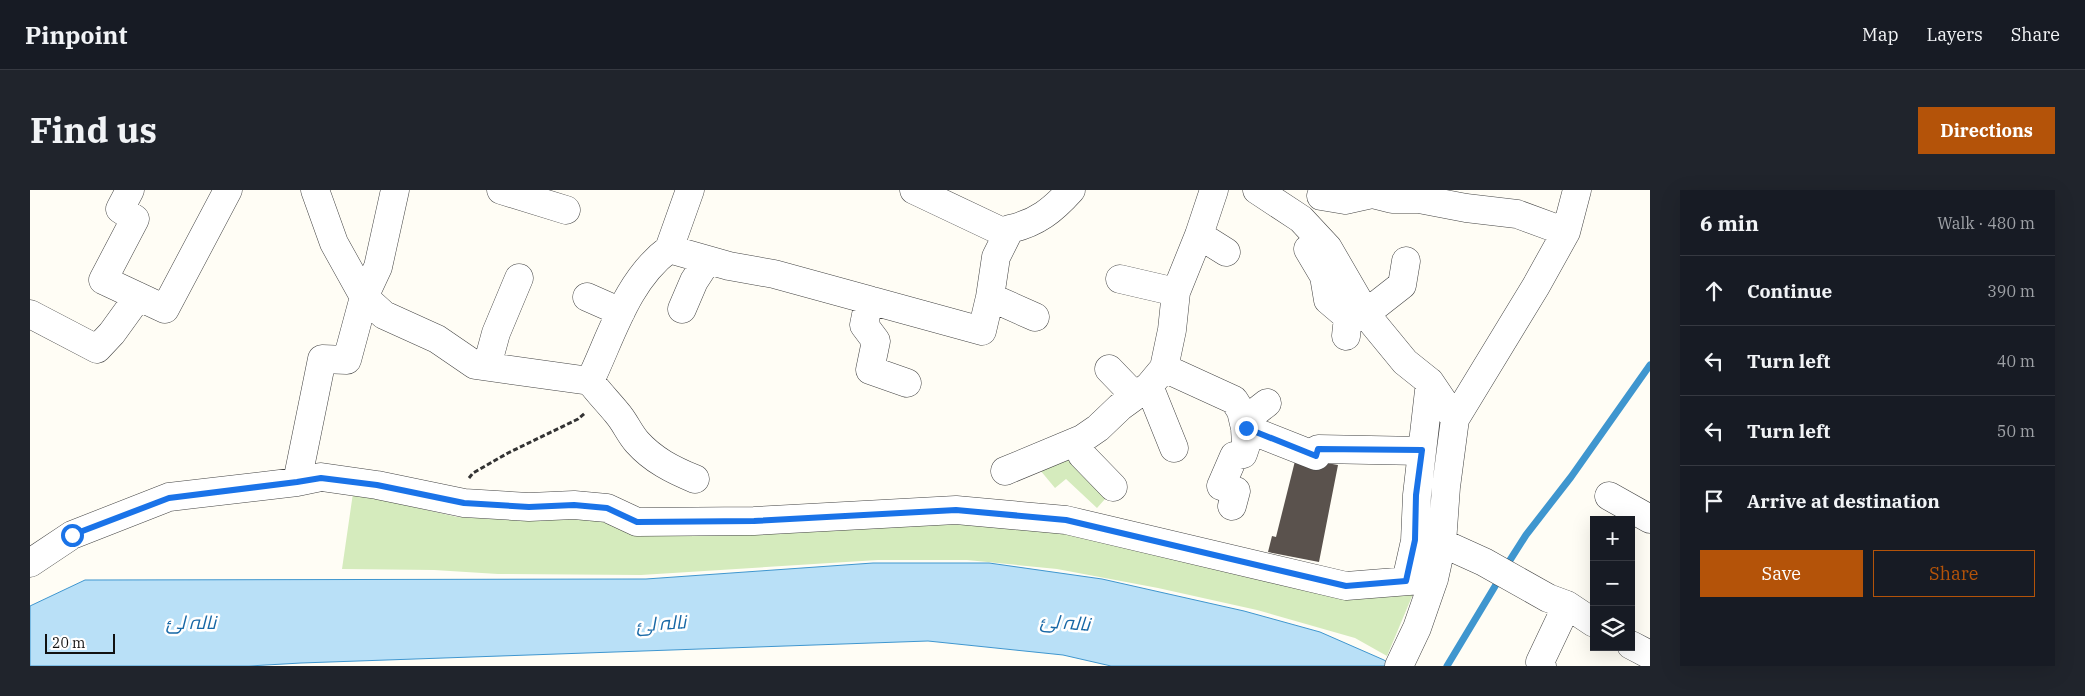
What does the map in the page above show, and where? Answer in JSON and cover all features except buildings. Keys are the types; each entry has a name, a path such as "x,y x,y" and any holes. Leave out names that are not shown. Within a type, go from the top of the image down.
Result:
{"street":[{"path":"130,190 120,209 135,219 103,280 166,309 228,190"},
{"path":"315,190 334,243 364,297 384,315 437,339 476,365 596,389 617,413 636,442 654,458 671,469 695,480"},
{"path":"297,482 322,359 347,360 364,297 378,267 394,190"},
{"path":"501,190 566,210"},
{"path":"596,389 621,312 637,285 659,256 669,249 690,190"},
{"path":"914,190 1008,234"},
{"path":"669,249 707,261 774,274 982,331 990,297 996,257 1010,228 1024,226 1042,218 1055,208 1071,190"},
{"path":"1005,471 1066,441 1098,428 1149,383 1172,330 1176,292 1199,235 1214,190"},
{"path":"1257,190 1304,222 1328,248 1365,314 1405,362 1430,382 1455,419"},
{"path":"1399,666 1417,628 1434,579 1442,543 1446,487 1455,419 1536,286 1566,232 1577,190"},
{"path":"1304,222 1313,218 1323,193 1345,200 1372,194 1392,199 1419,199 1466,208 1517,214 1566,232"},
{"path":"1304,222 1308,250 1324,276 1328,300 1348,317 1346,336"},
{"path":"1199,235 1226,252"},
{"path":"682,309 694,281 707,261"},
{"path":"1365,314 1402,285 1406,261"},
{"path":"487,366 496,333 519,278"},
{"path":"1120,279 1176,292"},
{"path":"30,314 97,349 138,296"},
{"path":"587,297 621,312"},
{"path":"990,297 1035,317"},
{"path":"869,300 864,325 876,341 870,370 907,382"},
{"path":"1109,369 1149,383 1234,400 1241,411 1245,425 1246,445 1243,454 1234,456 1220,486 1236,491 1232,506"},
{"path":"1406,581 1415,540 1416,495 1430,382"},
{"path":"1149,383 1174,448"},
{"path":"1245,425 1267,403"},
{"path":"1245,425 1316,456 1318,449 1422,450"},
{"path":"1066,441 1113,487"},
{"path":"30,563 72,535 169,498 321,478 431,495 454,502 529,507 574,505 607,508 637,522 754,521 956,510 1066,520 1346,586 1434,579"},
{"path":"1609,496 1650,519"},
{"path":"1442,543 1490,566 1590,621"},
{"path":"1542,666 1540,662 1558,602"},
{"path":"1635,648 1650,656"}],"path":[{"path":"454,502 473,474 508,453 578,419 596,389"}],"green space":[{"path":"1072,446 1113,490 1097,508 1066,479 1055,488 1035,464"},
{"path":"353,493 457,517 534,521 556,513 1057,525 1413,594 1387,656 1355,638 1257,610 1158,588 1057,569 967,560 878,560 641,575 498,574 434,570 342,569"}],"water":[{"name":"نالہ لئ","path":"873,563 989,563 1102,579 1244,611 1320,632 1384,660 1393,666 1111,666 1063,655 928,641 249,666 30,666 30,606 85,580 646,579"}],"waterway":[{"path":"1505,568 1526,535 1571,477 1650,365"},
{"path":"1447,666 1500,578"}],"route":[{"path":"72,535 169,498 321,478 377,485 431,495 454,502 529,507 574,505 607,508 637,522 754,521 956,510 1066,520 1346,586 1406,581 1415,540 1416,495 1422,450 1318,449 1316,456 1246,428"}]}
